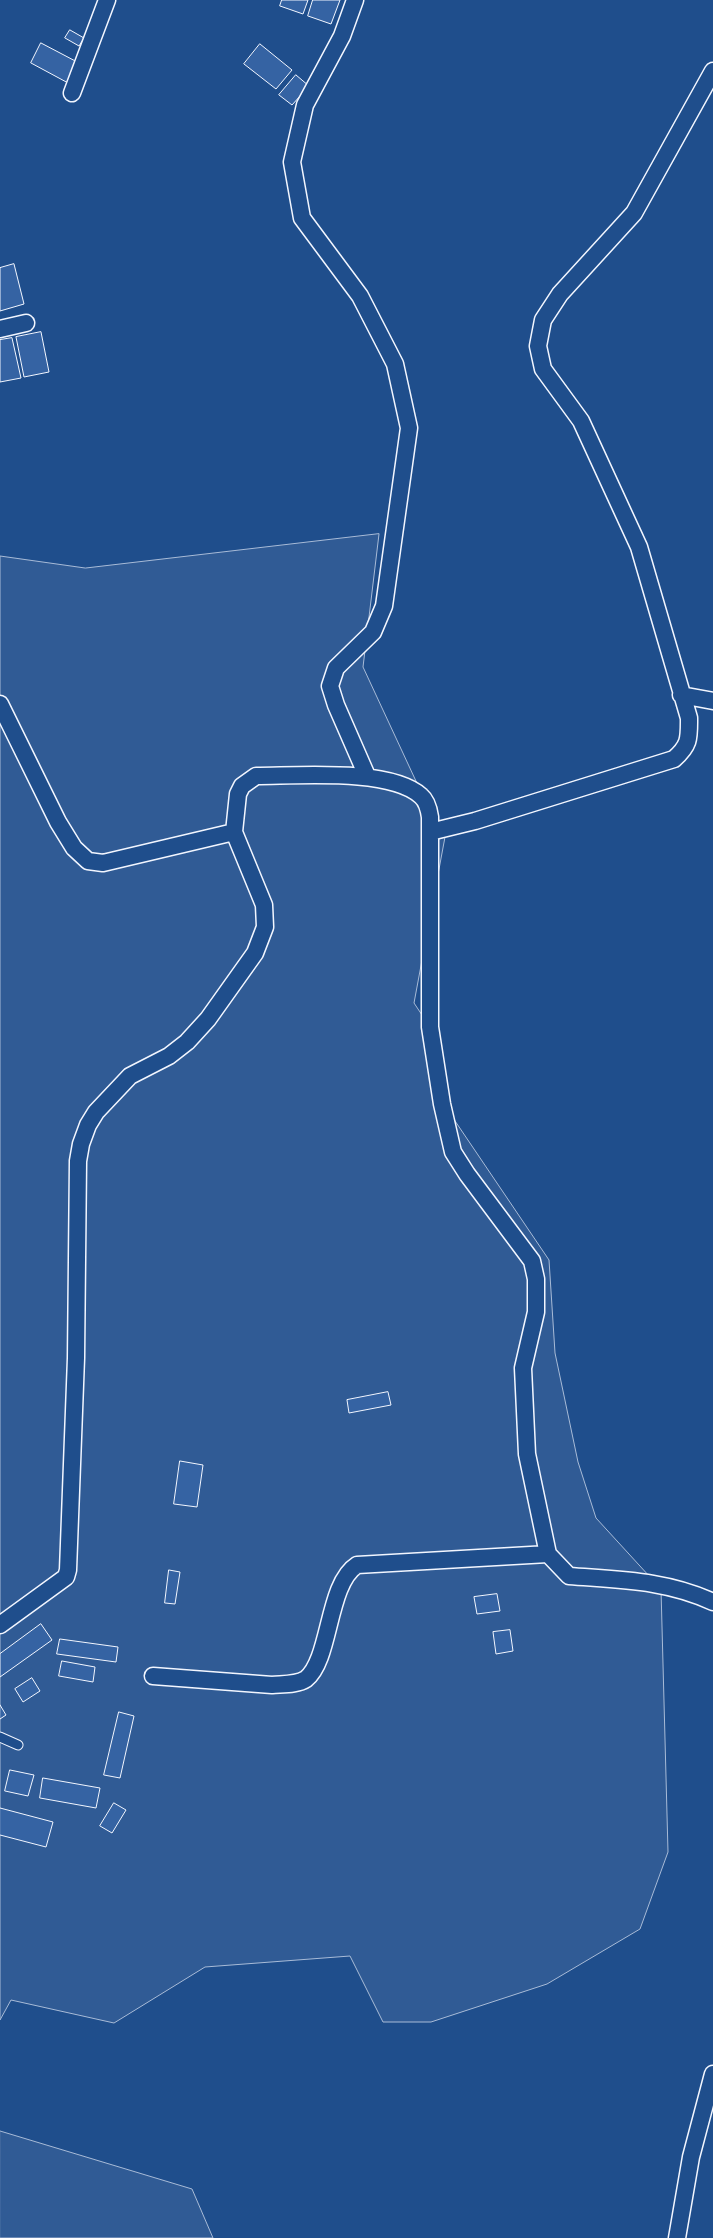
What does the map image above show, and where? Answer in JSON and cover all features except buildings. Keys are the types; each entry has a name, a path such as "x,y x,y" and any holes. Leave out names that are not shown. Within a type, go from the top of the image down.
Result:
{"street":[{"path":"72,93 106,0"},
{"path":"355,0 342,36 306,106 292,162 302,218 360,296 395,364 410,428 384,606 374,632 336,668 330,686 336,705 367,776"},
{"path":"430,832 475,821 674,759 686,749 689,736 689,718 639,547 581,421 543,369 538,346 543,320 560,294 634,213 713,71"},
{"path":"0,329 26,322"},
{"path":"681,695 713,701"},
{"path":"0,704 58,822 74,848 88,862 103,863 234,832"},
{"path":"0,1625 66,1576 68,1570 76,1358 78,1161 81,1144 88,1125 96,1112 130,1076 168,1056 187,1042 208,1019 255,953 265,927 264,905 234,832 238,794 242,786 256,776 367,776 395,783 421,796 428,808 430,832 430,1027 442,1104 453,1152 467,1174 532,1261 536,1279 536,1312 523,1368 527,1454 548,1554 569,1576 643,1581 689,1591 713,1602"},
{"path":"153,1676 272,1685 292,1684 305,1679 316,1664 339,1591 348,1571 357,1565 548,1554"},
{"path":"678,2238 691,2157 713,2074"}],"lane":[{"path":"0,1737 18,1745"}],"shaded area":[{"path":"379,534 363,667 428,807 445,837 414,1003 430,1027 451,1115 549,1260 555,1353 578,1462 596,1518 661,1589 668,1852 640,1929 547,1984 431,2022 383,2022 350,1956 205,1967 114,2023 11,2000 0,2020 0,556 85,568"},
{"path":"0,2131 192,2189 213,2238 0,2238"}]}
